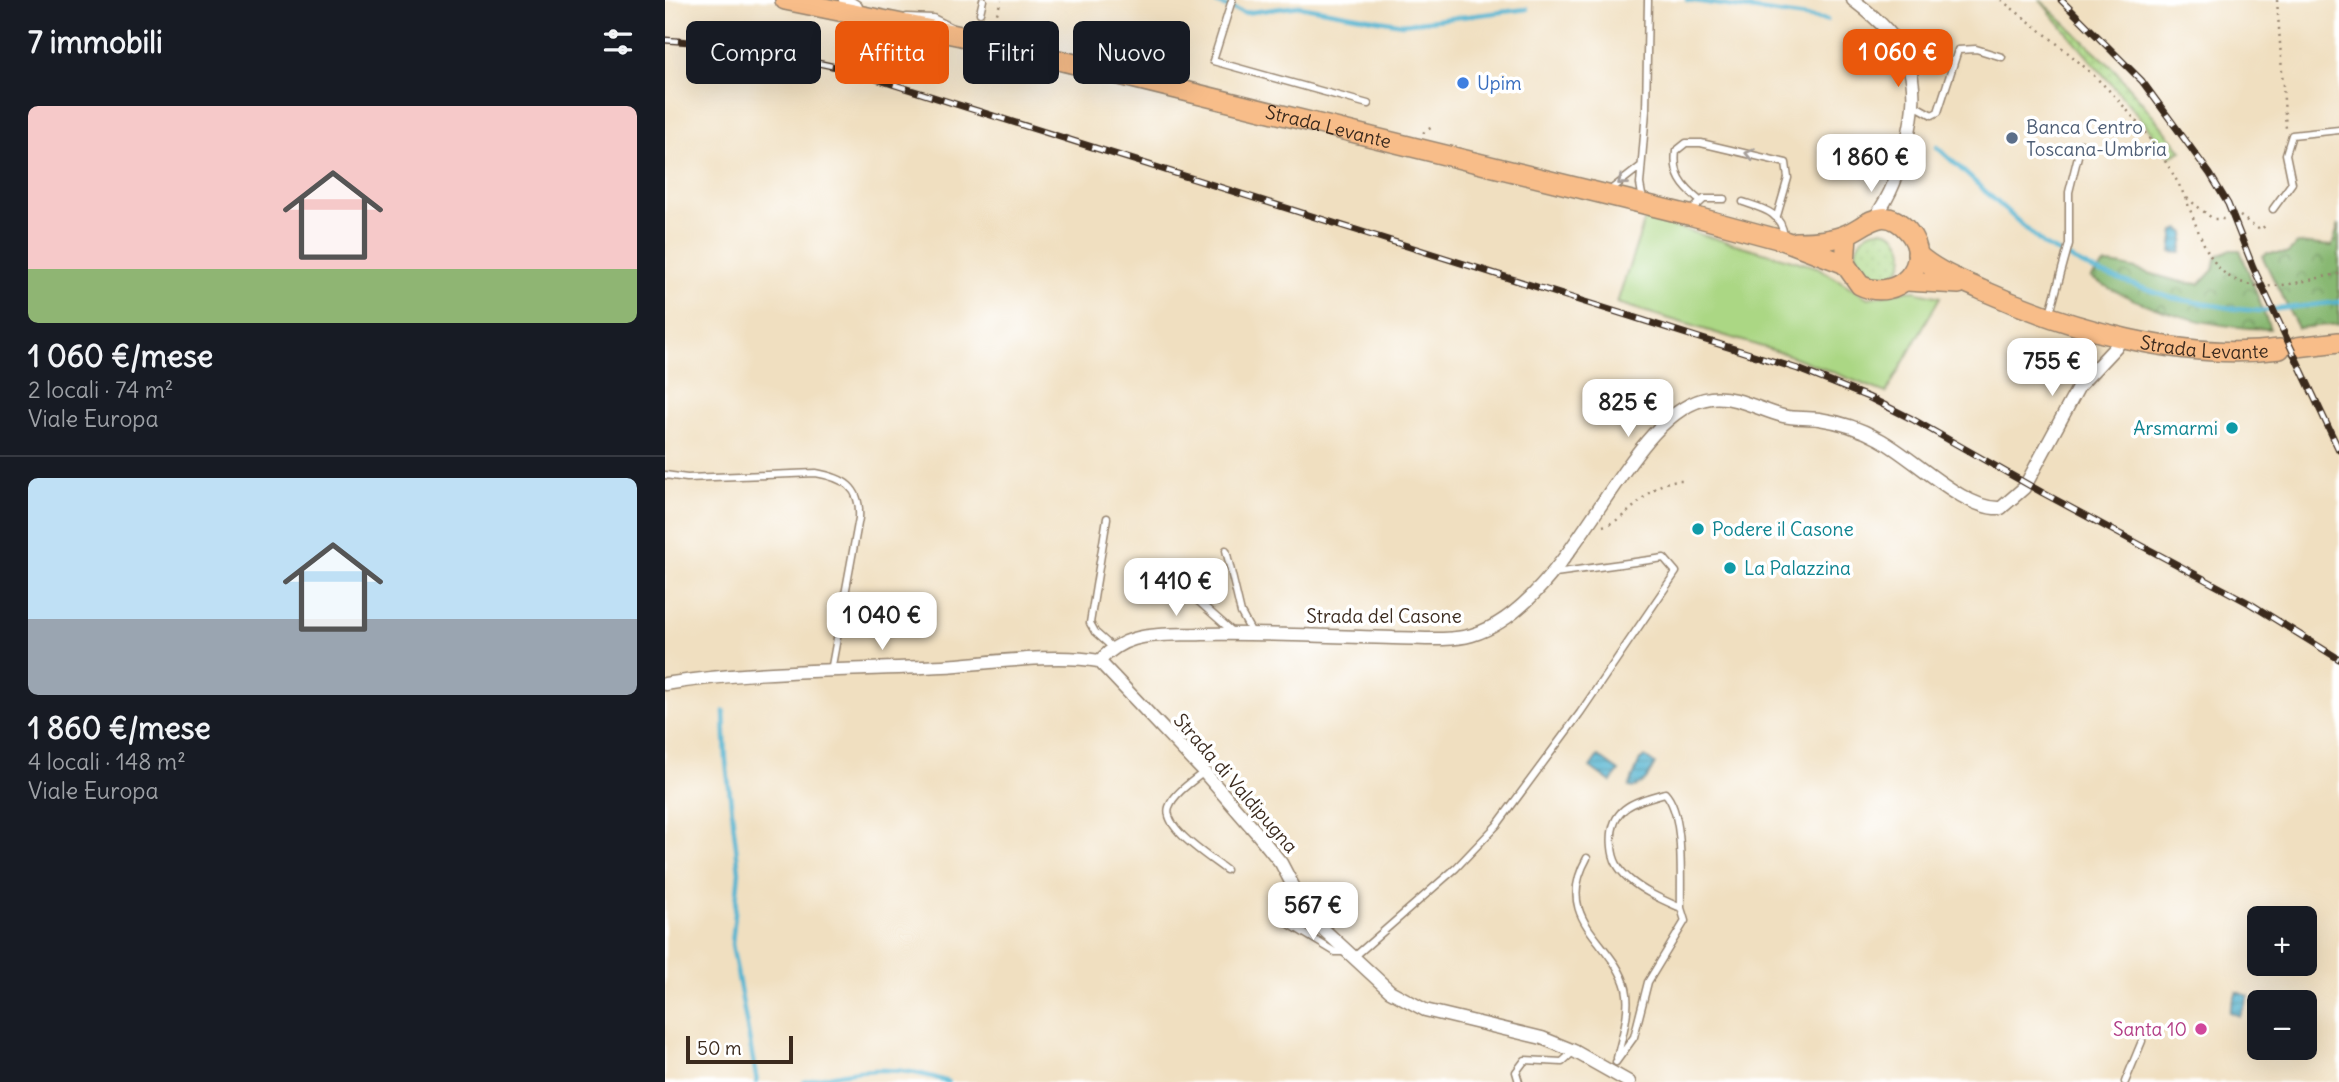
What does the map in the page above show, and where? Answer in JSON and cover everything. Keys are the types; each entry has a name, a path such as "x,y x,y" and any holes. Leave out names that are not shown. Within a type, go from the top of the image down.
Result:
{"main road":[{"name":"Strada Levante","path":"785,0 858,8"},
{"name":"Strada Levante","path":"824,0 893,20 1645,205 1695,208 1845,264 1853,280 1868,289 1884,291 1906,281 1971,285"},
{"name":"Strada Levante","path":"1785,241 1821,241 1847,234 1874,219"},
{"path":"1874,219 1889,219 1907,230 1917,254 1915,265 1906,281"},
{"path":"1845,264 1847,234"},
{"name":"Strada Levante","path":"1917,254 1971,285 2049,315 2125,337 2203,351 2289,348 2339,342"}],"street":[{"path":"1853,0 1888,29 1902,49 1913,75 1914,105 1895,187 1899,219 1907,230"},
{"path":"1874,219 1895,187"},
{"name":"Strada del Casone","path":"1099,662 1113,649 1153,635 1253,634 1434,639 1471,635 1497,624 1519,607 1553,572 1638,454 1669,418 1693,403 1713,398 1730,399 1788,417 1818,419 1864,431 1979,506 2001,508 2024,488 2080,386 2125,337"},
{"path":"665,684 776,671 831,672 1052,660 1099,662"},
{"name":"Strada di Valdipugna","path":"1099,662 1204,772 1281,863 1309,912 1350,955 1390,991 1425,1010 1508,1028 1574,1051 1615,1068 1629,1082"}],"lane":[{"path":"980,13 983,0"},
{"path":"1232,0 1213,61 1368,104"},
{"path":"1645,205 1640,190 1646,111 1648,0"},
{"path":"1914,105 1932,115 1938,112 1958,50 1976,49 2002,57"},
{"path":"2273,209 2292,183 2286,154 2292,135 2339,130"},
{"path":"1724,199 1695,208 1675,170 1676,151 1686,143 1701,144 1786,163 1788,178 1777,216 1785,241"},
{"path":"2049,315 2069,244 2069,192 2081,144"},
{"path":"1603,194 1641,166"},
{"path":"1743,202 1777,216"},
{"path":"665,475 687,478 816,473 832,476 852,488 860,498 859,517 831,672"},
{"path":"1107,519 1090,623 1113,649"},
{"path":"1226,550 1241,613 1253,634"},
{"path":"1289,924 1335,952 1350,955 1484,840 1580,713 1676,572 1664,558 1616,562 1572,573 1553,572"},
{"path":"1174,587 1215,614 1235,634"},
{"path":"1204,772 1175,798 1168,815 1170,823 1180,833 1226,870"},
{"path":"1615,1068 1634,1037 1648,982 1685,921 1681,908 1679,834 1671,800 1665,793 1634,801 1618,815 1610,830 1613,861 1629,879 1681,908"},
{"path":"1587,859 1579,873 1580,911 1588,933 1618,971 1628,998 1615,1068"},
{"path":"2125,1082 2143,1041"},
{"path":"1519,1082 1516,1072 1525,1060 1562,1062 1574,1051"}],"path":[{"path":"995,21 1001,0"},
{"path":"2001,0 2062,47 2111,91 2152,141 2185,195 2213,259 2229,277 2254,286 2267,286 2339,274"},
{"path":"2277,0 2283,111 2286,130 2292,135"},
{"path":"2185,195 2213,219 2228,219"},
{"path":"2240,216 2260,230 2266,225"},
{"path":"1583,533 1612,524 1657,484 1682,480"}],"green space":[{"path":"2040,0 2115,70 2182,151 2170,157 2139,116"},
{"path":"1645,219 1817,267 1868,298 1910,290 1940,297 1886,393 1789,355 1617,303"},
{"path":"2339,224 2339,324 2298,328 2262,256 2267,253 2288,253 2298,243 2332,246"},
{"path":"1880,230 1897,237 1904,254 1897,271 1880,278 1863,271 1856,254 1863,237"},
{"path":"2229,250 2240,250 2270,329 2223,325 2177,315 2133,299 2091,278 2105,264 2200,284 2213,270 2217,256"}],"water":[{"path":"2180,229 2185,233 2181,253 2171,252 2174,231"},
{"path":"1598,756 1619,771 1611,782 1590,767"},
{"path":"1645,757 1655,764 1646,780 1634,788 1629,787 1640,760"},
{"path":"2237,992 2247,995 2240,1016 2229,1012"}],"waterway":[{"path":"1208,0 1244,13 1299,6 1402,24 1527,9"},
{"path":"1687,0 1827,20"},
{"path":"1937,147 2045,246 2095,271 2172,298 2236,309 2260,311 2339,302"},
{"path":"724,711 726,761 739,872 732,944 757,1082"},
{"path":"804,1082 876,1070 912,1072 948,1082"}],"railway":[{"path":"2061,0 2142,81 2210,174 2228,204 2253,267 2339,450"},
{"path":"665,40 740,46 841,68 1798,369 1868,397 1912,419 2043,493 2249,603 2339,659"}],"place":[{"name":"Upim","path":"1463,83"},
{"name":"Banca Centro Toscana-Umbria","path":"2012,138"},
{"name":"Arsmarmi","path":"2232,428"},
{"name":"Podere il Casone","path":"1698,529"},
{"name":"La Palazzina","path":"1730,568"},
{"name":"Santa 10","path":"2201,1029"}]}
